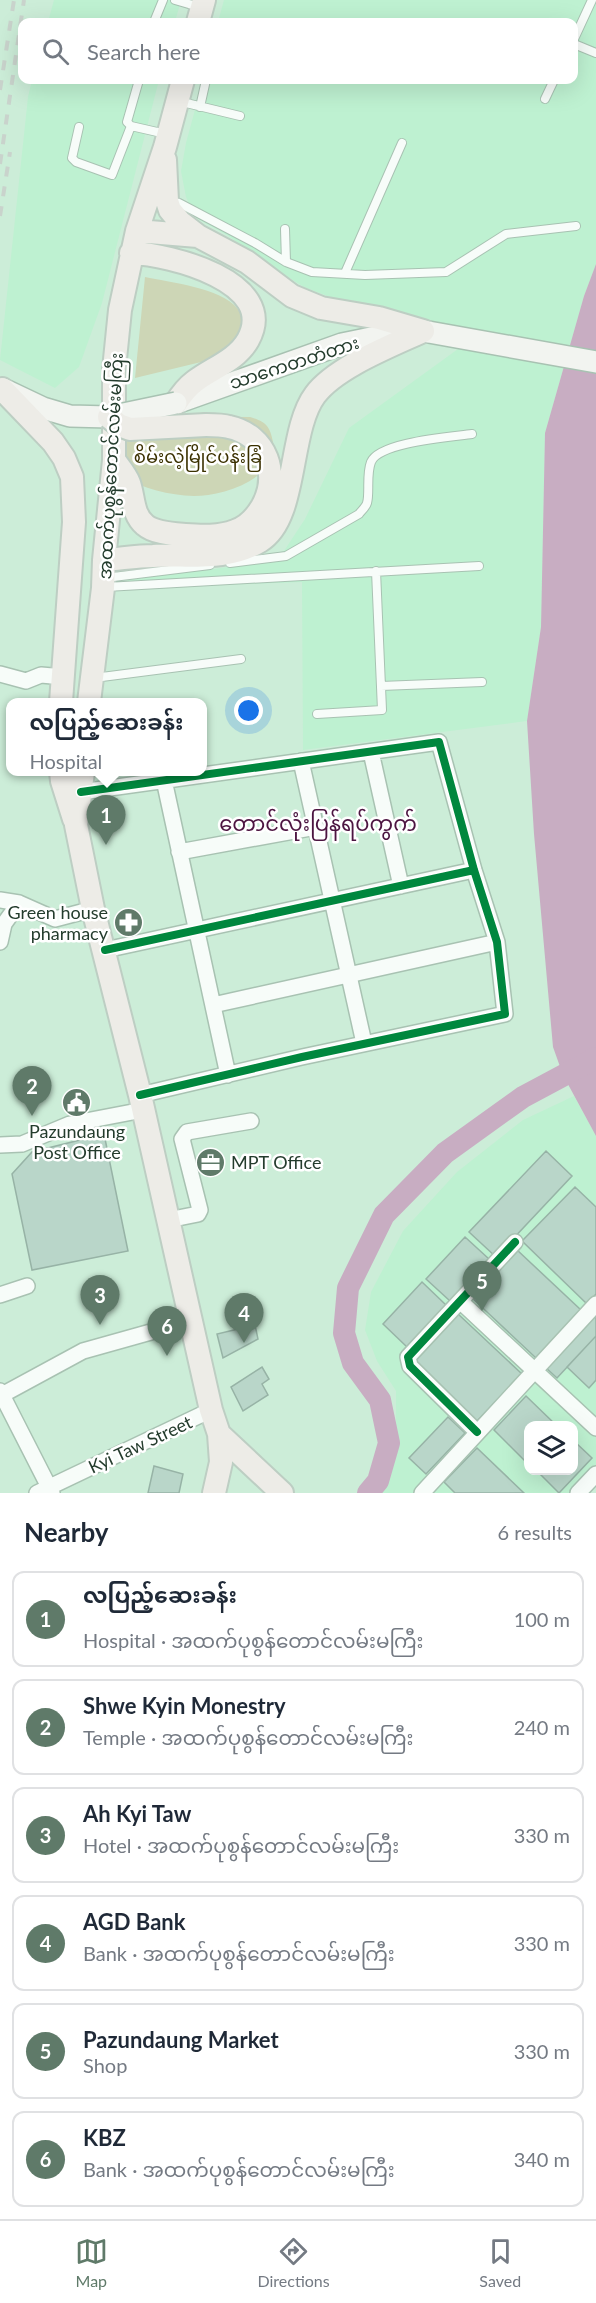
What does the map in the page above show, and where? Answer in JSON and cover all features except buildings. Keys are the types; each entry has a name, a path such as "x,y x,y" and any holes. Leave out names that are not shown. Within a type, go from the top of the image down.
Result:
{"main road":[{"path":"180,90 166,140 167,201 175,217 198,236 247,262 292,296 321,308 379,318 423,331"},
{"name":"အထက်ပုစွန်တောင်လမ်းမကြီး","path":"89,698 104,576 114,460 114,369 120,310 131,253 166,140"},
{"path":"137,231 198,236"},
{"path":"131,253 177,260 220,276 248,302 253,314 248,339 243,346 229,360 195,381 176,403"},
{"path":"104,576 152,555 231,554 261,541 272,530 280,514 303,420 314,397 329,378 423,331"},
{"name":"သာကေတတံတား","path":"1,388 43,408 70,416 109,417 176,403 342,344 423,331 596,362"},
{"path":"1,388 53,442 64,458 72,477 74,522 61,698"},
{"path":"109,417 130,429 206,425 230,427 242,432 265,452 270,464 271,477 266,500 249,524 236,531 213,536 168,533 146,526 134,510 128,480 114,460"},
{"path":"62,776 76,825 93,909 142,1102 190,1321 219,1434 221,1462 214,1493"},
{"path":"76,825 82,782"},
{"path":"219,1434 282,1493"}],"street":[{"path":"0,674 26,681 41,675 64,677"},
{"path":"0,1144 22,1144 69,1124 228,1074 505,1014 496,942 439,742 207,774"},
{"path":"371,752 401,886"},
{"path":"301,761 364,1043"},
{"path":"82,782 164,780 193,776"},
{"path":"164,780 228,1074"},
{"path":"179,852 316,827"},
{"path":"105,950 474,870"},
{"path":"0,900 18,903 55,919 93,909"},
{"path":"0,942 4,924 18,903"},
{"path":"213,1005 496,942"},
{"path":"168,1220 198,1214 200,1210 182,1139 187,1132 251,1121"},
{"path":"477,1432 408,1361 408,1356 515,1242"},
{"path":"0,1295 27,1286"},
{"path":"460,1301 596,1428"},
{"path":"422,1493 596,1304"},
{"path":"46,1491 0,1393 83,1351 190,1321"},
{"name":"Kyi Taw Street","path":"46,1491 211,1410"},
{"path":"578,1493 596,1474"}],"lane":[{"path":"156,18 163,0"},
{"path":"174,0 202,10"},
{"path":"578,29 592,0"},
{"path":"578,46 596,53"},
{"path":"138,84 127,122 131,126 166,140"},
{"path":"200,106 205,84"},
{"path":"545,99 552,84"},
{"path":"180,90 200,106 240,117"},
{"path":"79,127 72,158 76,162 112,175 131,126"},
{"path":"345,273 402,143"},
{"path":"167,201 179,203 286,262 312,272 446,272 506,234 576,226"},
{"path":"285,229 286,262"},
{"path":"104,576 286,556 359,514 367,504 371,461 379,452 393,446 471,434"},
{"path":"104,576 376,572 479,566"},
{"path":"317,714 382,710 376,572"},
{"path":"91,679 241,659"},
{"path":"381,686 482,681"}],"shaded area":[{"path":"54,0 181,0 176,18 49,18"},
{"path":"224,0 596,0 596,264 584,296 545,433 541,627 527,721 303,750 302,582 121,589 133,574 163,569 201,571 254,563 284,551 305,519 349,428 458,349 462,327 343,302 304,287 227,235 196,218 186,197 181,171 202,84 578,84 578,18 219,18"},
{"path":"31,84 158,84 102,303 79,367 55,388 0,360"},
{"path":"596,264 596,1136 563,1075 553,1047 534,834 527,721 541,627 545,433 584,296"},
{"path":"574,1096 596,1136 596,1473 576,1493 381,1493 387,1485 396,1441 396,1391 377,1361 365,1330 371,1292 403,1231 457,1172 523,1120"}],"green space":[{"path":"145,277 194,287 219,295 229,301 237,308 241,316 243,340 226,356 135,378"},
{"name":"စိမ်းလဲ့မြိုင်ပန်းခြံ","path":"123,416 250,417 264,423 269,428 273,442 272,455 267,466 258,475 233,489 194,496 156,491 122,476"}],"waterway":[{"path":"368,1493 378,1481 389,1443 380,1400 353,1363 344,1333 348,1288 384,1215 445,1153 523,1097 596,1058"}],"railway":[{"path":"0,90 14,0"},
{"path":"21,18 24,0"},
{"path":"0,164 18,41"},
{"path":"0,216 10,152"}],"cycle path":[{"path":"140,1095 302,1057 505,1014 497,942 474,870 439,742 207,774"},
{"path":"81,792 196,776"},
{"path":"105,950 474,870"},
{"path":"477,1432 410,1366 408,1357 515,1242"}],"place":[{"name":"လပြည့်ဆေးခန်း","path":"106,845"},
{"name":"Green house pharmacy","path":"129,922"},
{"name":"Pazundaung Post Office","path":"77,1102"},
{"name":"Shwe Kyin Monestry","path":"32,1116"},
{"name":"MPT Office","path":"210,1162"},
{"name":"Pazundaung Market","path":"482,1311"},
{"name":"Ah Kyi Taw","path":"100,1325"},
{"name":"AGD Bank","path":"244,1343"},
{"name":"KBZ","path":"167,1356"}],"district":[{"name":"တောင်လုံးပြန်ရပ်ကွက်","path":"318,822"}]}
